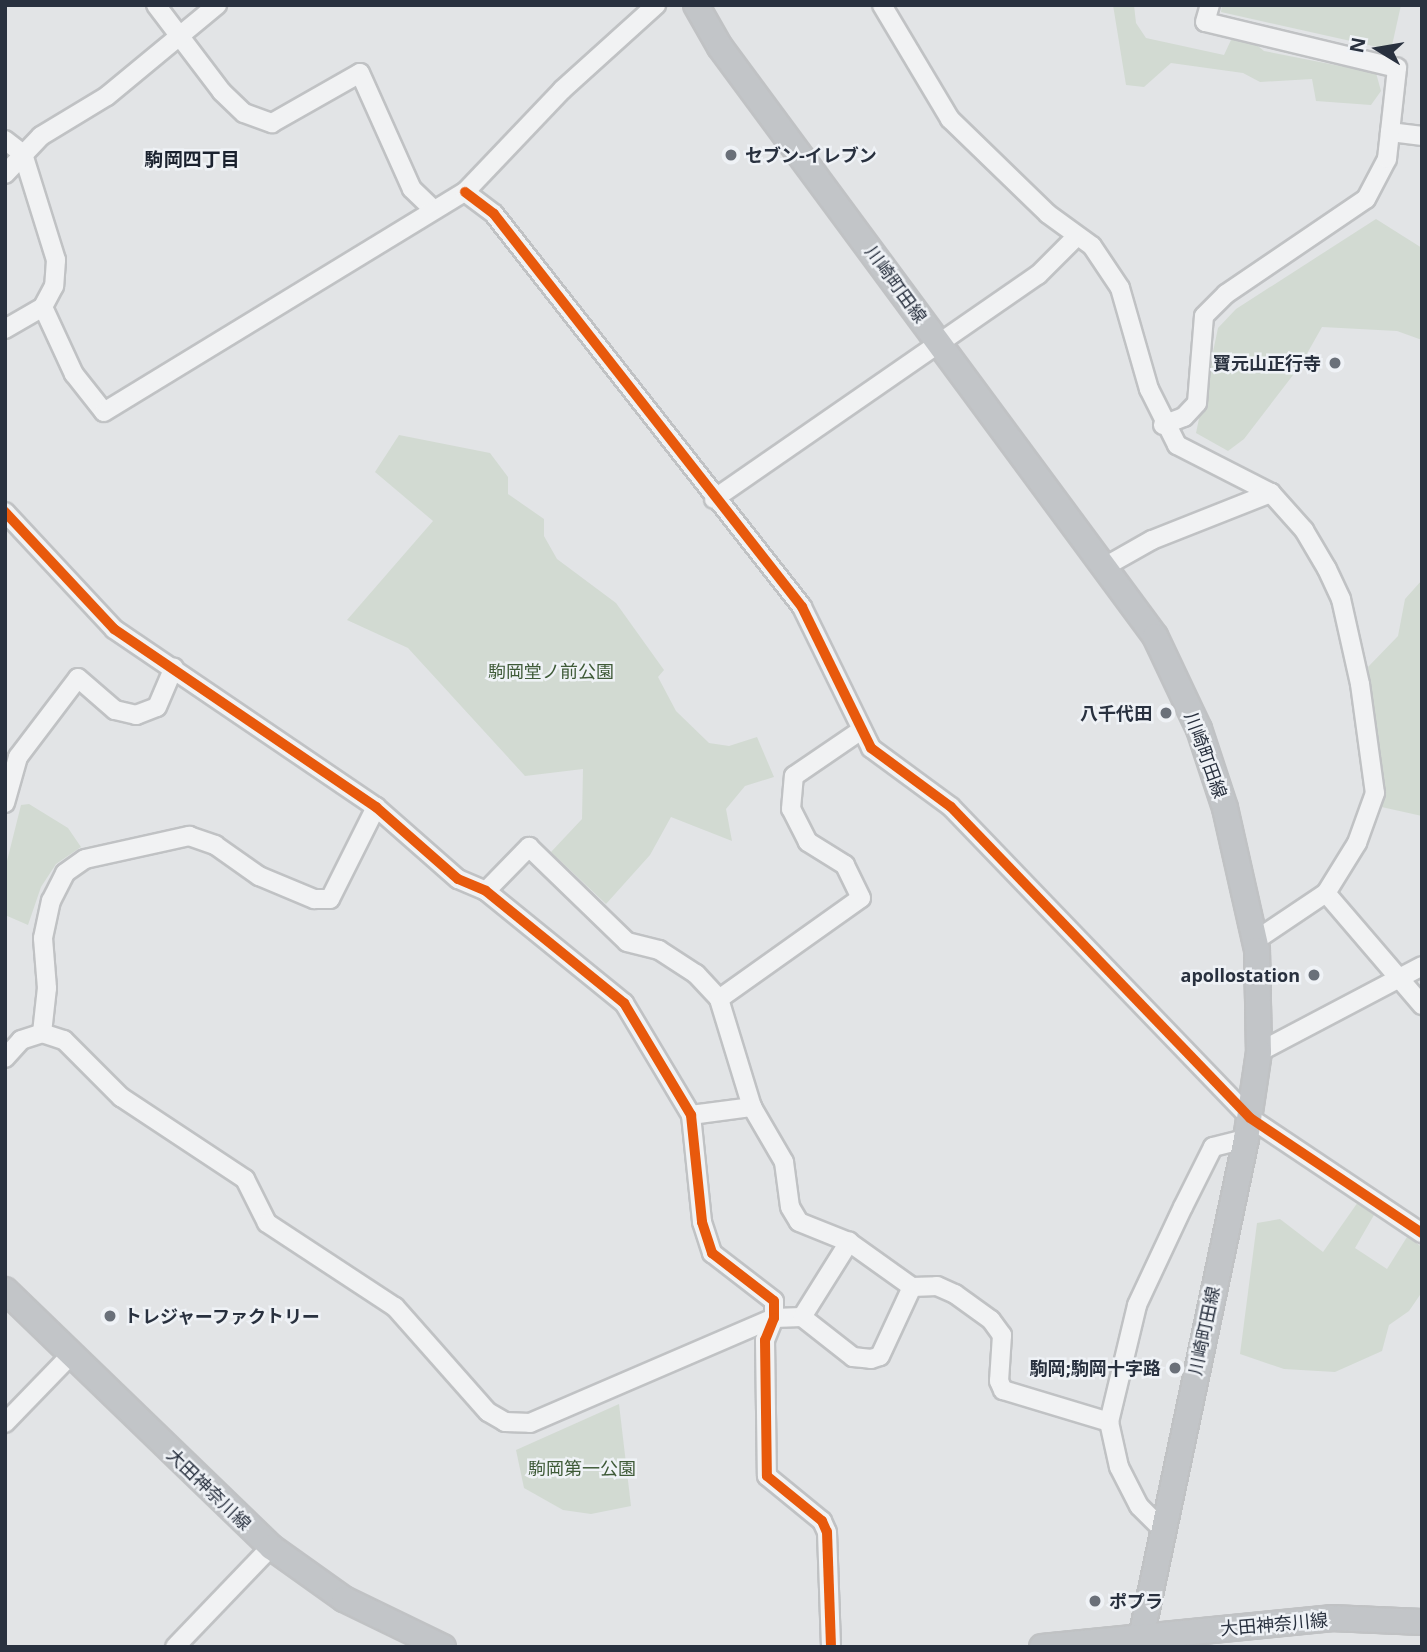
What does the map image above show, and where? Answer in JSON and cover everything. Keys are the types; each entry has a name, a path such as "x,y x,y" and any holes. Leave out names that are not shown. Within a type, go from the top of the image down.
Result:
{"main road":[{"name":"川崎町田線","path":"696,5 720,47 1106,566 1155,636 1199,729 1225,808 1256,940 1259,1052 1248,1128 1161,1528 1140,1641"},
{"name":"大田神奈川線","path":"5,1290 271,1547 344,1599 412,1641 443,1647"},
{"name":"大田神奈川線","path":"1042,1647 1140,1641 1331,1618 1422,1622"}],"street":[{"path":"156,5 179,41 244,113 272,122 360,73 412,189 434,210"},
{"path":"5,174 23,154 179,41 217,5"},
{"path":"43,307 74,374 104,412 465,192 562,90 656,5"},
{"path":"882,5 950,118 1077,236 1092,246 1120,288 1163,425 1177,444 1271,492 1304,530 1341,600 1372,752 1375,793 1357,843 1326,893 1256,940"},
{"path":"1163,425 1184,417 1197,403 1204,316 1226,294 1366,199 1387,159 1397,68 1205,22 1210,5"},
{"path":"1390,132 1422,136"},
{"path":"5,140 23,154 56,260 54,286 43,307 5,329"},
{"path":"465,192 494,214 714,499 802,607 860,731 871,748 951,807 1248,1128 1422,1233"},
{"path":"714,499 1038,275 1077,236"},
{"path":"1106,566 1152,540 1271,492"},
{"path":"5,512 114,629 174,667 376,807 458,879 486,891 624,1003 691,1115 702,1222 712,1253 774,1301 774,1318 765,1340 767,1476 822,1521 827,1532 831,1647"},
{"path":"5,803 18,757 78,678 115,710 136,715 157,707 174,667"},
{"path":"719,999 861,898 845,865 808,842 791,809 794,776 860,731"},
{"path":"42,1033 47,988 43,938 51,901 65,873 85,859 189,836 215,845 259,876 314,899 330,899 376,807"},
{"path":"486,891 529,847 627,942 659,950 696,974 719,999 752,1107 784,1163 790,1207 799,1222 849,1242 912,1287 937,1286 956,1294 991,1320 1002,1335 1003,1390 1109,1423"},
{"path":"1326,893 1422,1005"},
{"path":"1259,1052 1399,975 1422,966"},
{"path":"5,1058 21,1041 42,1033 64,1040 121,1097 245,1179 267,1223 395,1307 488,1412 505,1422 530,1423 774,1318 802,1317 853,1357 872,1359 880,1356 912,1287"},
{"path":"691,1115 752,1107"},
{"path":"1161,1528 1139,1506 1119,1467 1109,1423 1137,1305 1183,1207 1213,1147 1248,1128"},
{"path":"802,1317 849,1242"},
{"path":"5,1423 71,1355"},
{"path":"175,1647 271,1547"}],"green space":[{"path":"1113,5 1134,5 1136,23 1146,38 1224,55 1231,40 1248,38 1264,51 1376,73 1381,91 1371,105 1316,101 1312,79 1260,82 1243,73 1171,63 1144,87 1126,85"},
{"path":"1222,5 1401,5 1391,50 1221,12"},
{"path":"1376,219 1422,248 1422,340 1397,331 1322,327 1300,366 1244,439 1228,451 1196,433 1218,328 1236,309"},
{"name":"駒岡堂ノ前公園","path":"399,435 490,453 508,477 508,494 544,519 544,536 557,559 616,603 664,670 658,677 676,711 709,743 729,746 757,737 774,777 745,786 726,809 732,841 671,817 650,855 606,904 551,852 582,819 583,769 525,776 408,648 347,620 433,521 375,472"},
{"path":"1422,580 1422,816 1377,806 1383,790 1368,667 1398,636 1405,599"},
{"path":"29,804 68,828 81,847 56,864 41,887 28,925 5,915 5,869 21,805"},
{"path":"1358,1202 1374,1215 1355,1248 1387,1269 1407,1237 1422,1247 1422,1292 1409,1311 1389,1325 1382,1351 1335,1372 1284,1369 1240,1354 1257,1223 1280,1219 1323,1252"},
{"name":"駒岡第一公園","path":"619,1404 631,1506 591,1514 563,1510 524,1488 516,1450"}],"cycle path":[{"path":"465,192 494,214 802,607 871,748 951,807 1250,1118 1422,1233"},
{"path":"5,512 114,629 376,807 458,879 486,891 624,1003 691,1115 702,1222 712,1253 774,1301 774,1318 765,1340 767,1476 822,1521 827,1532 831,1647"}],"place":[{"name":"セブン-イレブン","path":"731,155"},
{"name":"寶元山正行寺","path":"1335,363"},
{"name":"八千代田","path":"1166,713"},
{"name":"apollostation","path":"1314,975"},
{"name":"トレジャーファクトリー","path":"110,1316"},
{"name":"駒岡;駒岡十字路","path":"1175,1368"},
{"name":"ポプラ","path":"1095,1601"}],"district":[{"name":"駒岡四丁目","path":"192,160"}]}
